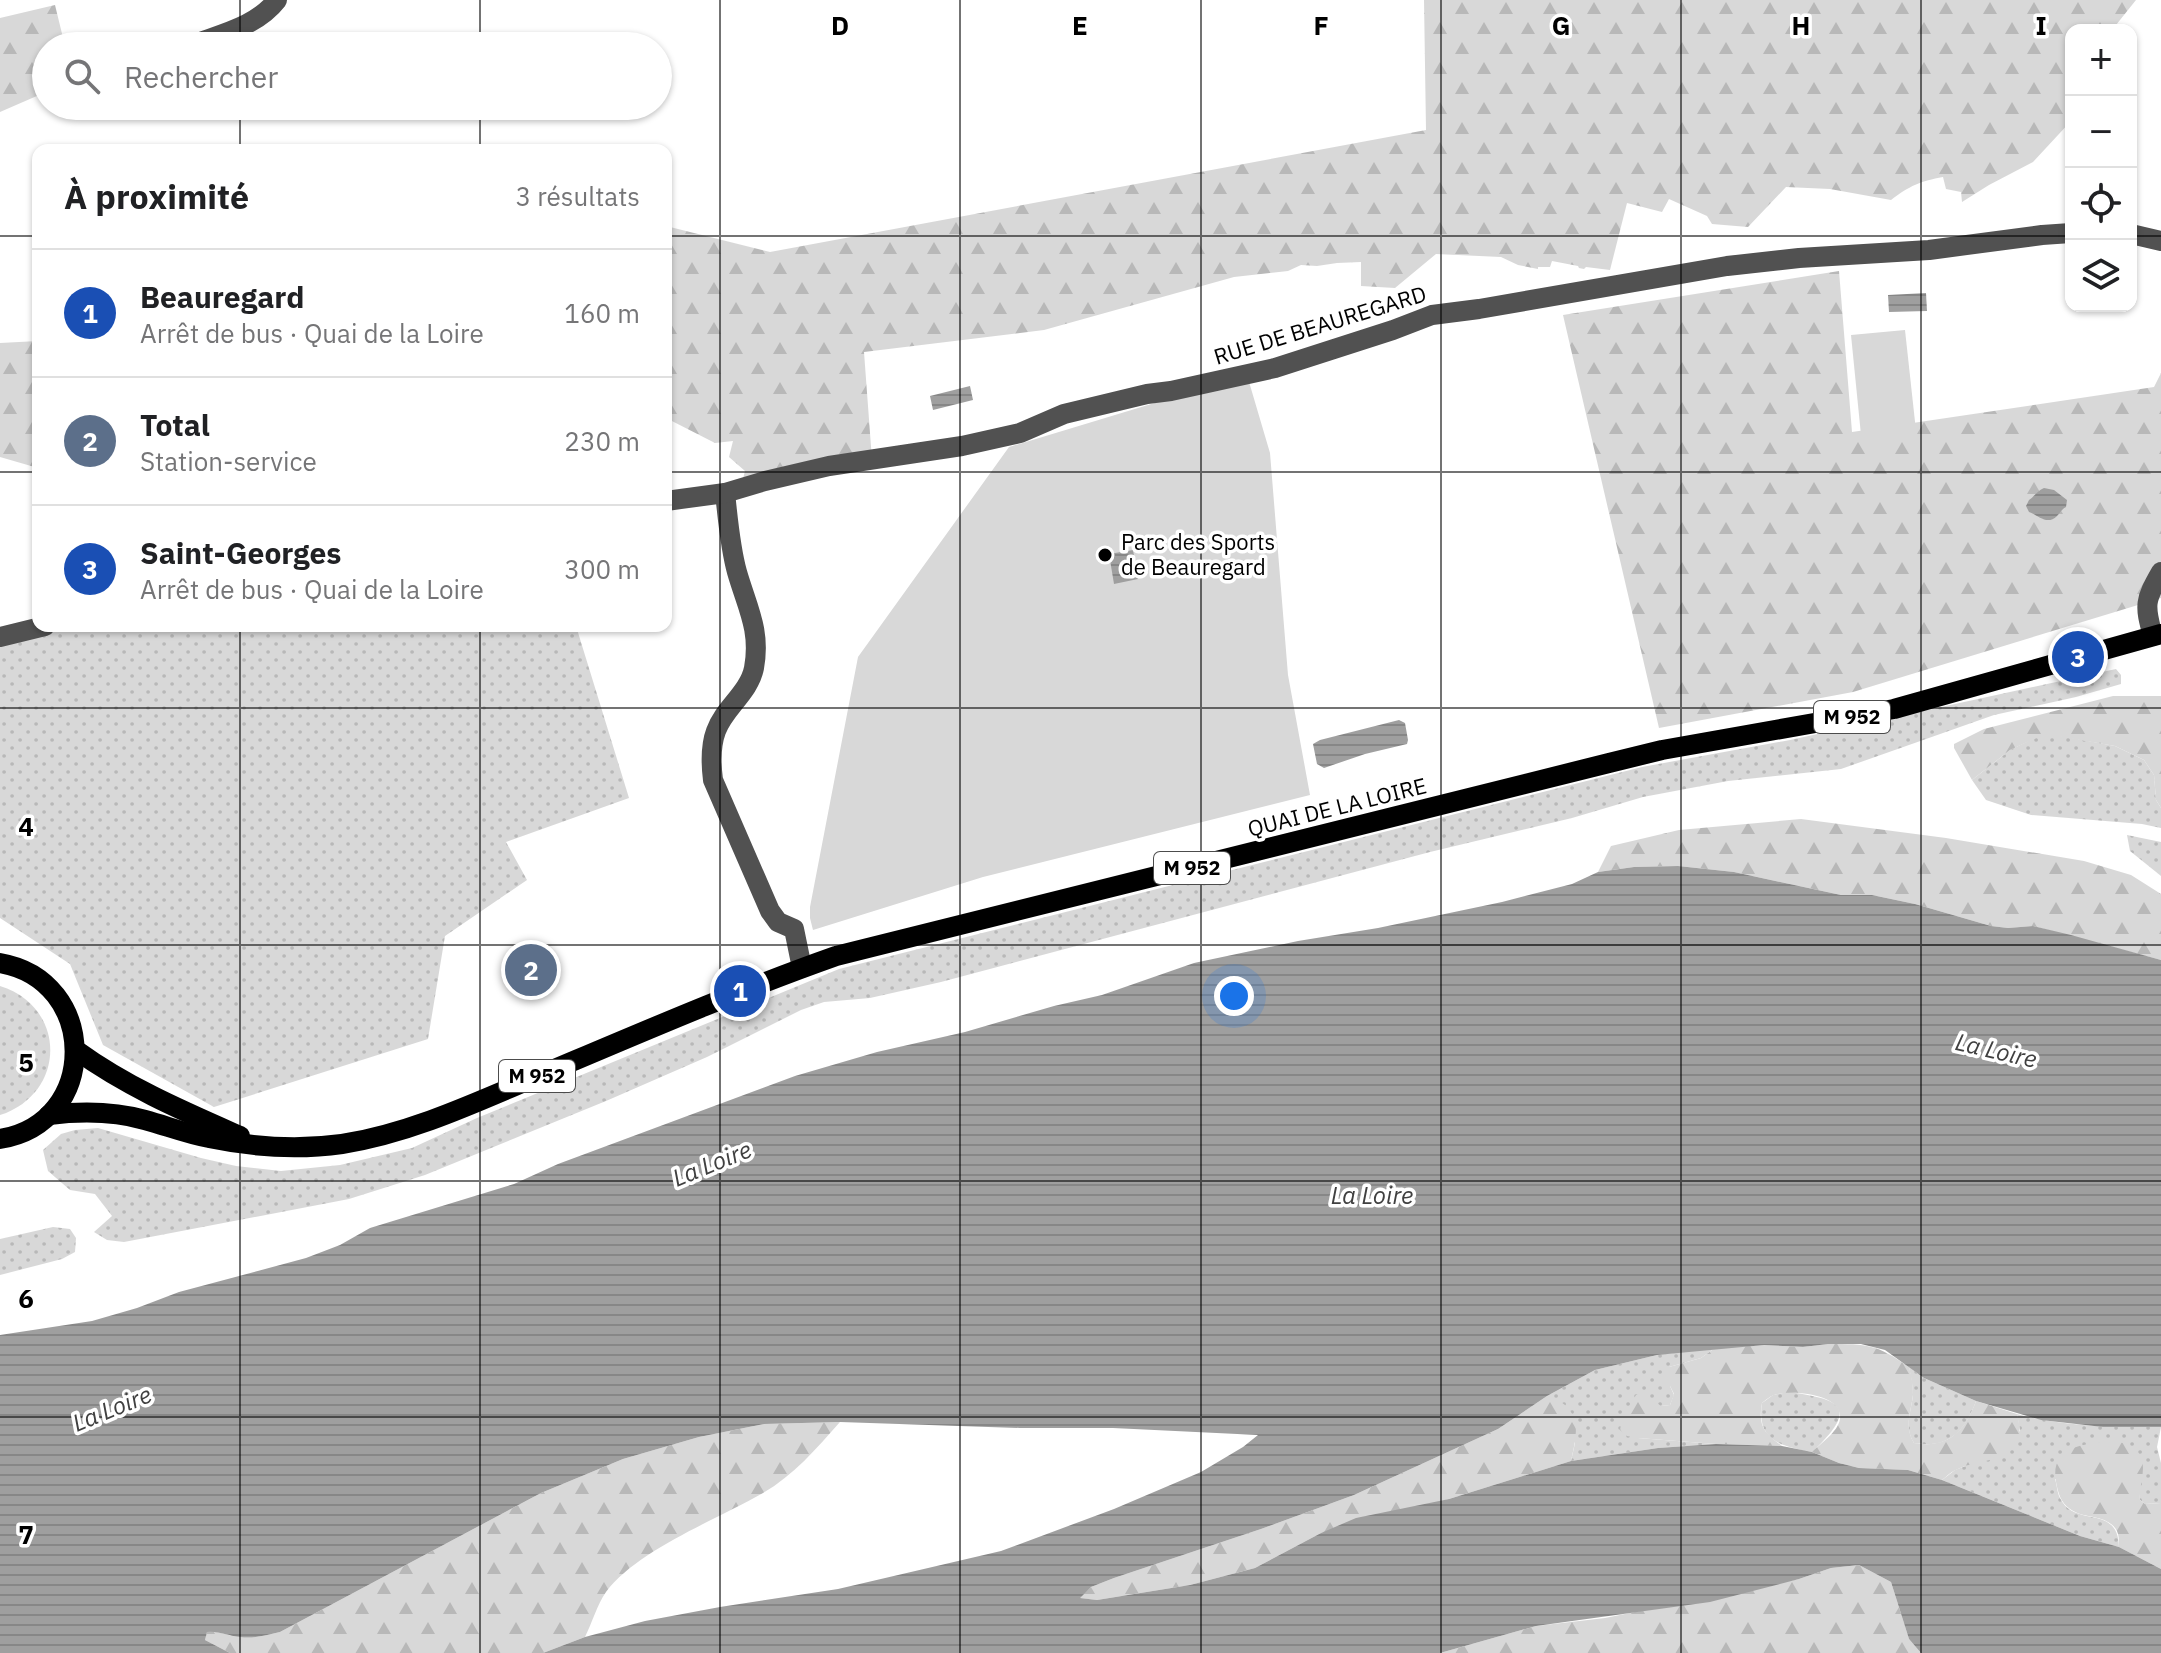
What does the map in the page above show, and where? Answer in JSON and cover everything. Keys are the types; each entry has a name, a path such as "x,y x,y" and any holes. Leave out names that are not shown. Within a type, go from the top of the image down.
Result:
{"main road":[{"name":"QUAI DE LA LOIRE","path":"262,1145 299,1147 341,1144 422,1122 727,996 836,956 1662,750 1894,709 2157,635"},
{"path":"0,963 14,965 39,978 59,998 72,1023 76,1050 73,1074 64,1096 49,1115 23,1132 0,1139"},
{"name":"M 952","path":"76,1050 147,1095 262,1145"},
{"name":"M 952","path":"49,1115 95,1111 117,1114 210,1139 262,1145"}],"street":[{"path":"226,32 253,22 267,13 277,0"},
{"name":"RUE DE BEAUREGARD","path":"672,500 730,491 829,466 962,446 1020,433 1064,414 1275,368 1432,315 1727,266 1929,250 2065,233"},
{"path":"2137,235 2161,241"},
{"path":"730,491 729,532 737,571 755,623 757,643 750,681 716,730 711,759 713,780 770,911 778,922 794,929 802,968"},
{"path":"2157,635 2146,606 2148,595 2161,572"},
{"path":"0,637 32,629"}],"green space":[{"path":"1424,0 2136,0 2117,24 2065,24 2065,127 2033,162 1962,202 1961,192 1946,189 1943,177 1916,185 1891,200 1830,189 1786,187 1748,227 1712,224 1707,216 1669,199 1662,212 1627,203 1610,270 1584,269 1552,261 1550,267 1538,269 1501,257 1436,254 1395,288 1361,286 1361,262 1301,265 1288,271 1234,277 1044,330 864,352 872,460 740,490 745,471 729,457 733,441 715,443 672,421 672,228 770,252 1426,130"},
{"path":"55,5 62,32 32,32 32,98 0,112 0,18"},
{"path":"1839,271 1852,432 2154,387 2161,373 2161,598 1853,692 1659,728 1563,315"},
{"path":"1905,330 1917,440 1862,445 1851,335"},
{"path":"32,341 32,466 0,457 0,343"},
{"name":"Parc des Sports de Beauregard","path":"1247,375 1270,453 1288,675 1310,795 983,877 813,930 810,907 858,657 1009,447"},
{"path":"35,632 578,632 629,798 506,842 527,880 445,936 428,1039 214,1107 103,1045 70,964 0,918 0,641"},
{"path":"2116,669 2121,675 2121,684 1994,715 1841,769 1728,781 1643,797 941,982 870,998 824,1002 606,1101 425,1175 349,1199 124,1242 107,1240 94,1232 112,1216 95,1194 70,1190 48,1171 43,1150 61,1134 98,1128 236,1166 281,1171 340,1165 412,1148 477,1118 839,969 1642,767 1790,740"},
{"path":"2113,696 2161,696 2161,808 2156,800 2154,775 2144,760 2115,746 2045,734 2010,750 1972,780 1954,748 1954,744 1984,729"},
{"path":"2045,733 2115,746 2144,760 2154,775 2156,800 2161,808 2161,828 2031,815 1986,800 1972,780 2010,750"},
{"path":"1801,819 1946,838 2084,861 2131,875 2161,894 2161,960 2033,926 1991,926 1915,904 1872,895 1841,895 1734,872 1678,866 1598,872 1611,846 1679,830"},
{"path":"2127,835 2161,842 2161,876 2130,851"},
{"path":"0,986 22,997 38,1012 47,1030 50,1050 47,1070 38,1089 22,1104 0,1115"},
{"path":"53,1227 70,1229 76,1238 75,1252 62,1259 0,1275 0,1239"},
{"path":"1828,1344 1871,1347 1909,1367 1913,1395 1909,1425 1914,1443 1936,1443 1954,1436 1976,1401 2017,1414 2019,1433 2014,1447 2001,1456 1956,1470 1942,1480 1908,1470 1859,1468 1812,1452 1836,1428 1839,1411 1826,1399 1795,1393 1769,1397 1762,1403 1764,1428 1782,1446 1638,1438 1627,1436 1620,1430 1622,1419 1636,1395 1643,1393 1661,1406 1670,1405 1674,1394 1663,1380 1663,1373 1669,1367 1701,1358 1715,1348"},
{"path":"1715,1348 1701,1358 1669,1367 1674,1395 1670,1405 1661,1406 1638,1438 1716,1444 1658,1448 1571,1461 1575,1443 1547,1396 1595,1370 1657,1355"},
{"path":"1909,1367 1924,1378 1976,1401 1961,1429 1946,1441 1914,1443 1911,1437 1909,1419 1913,1392"},
{"path":"1788,1392 1822,1398 1838,1408 1836,1425 1812,1452 1773,1440 1763,1426 1762,1403 1773,1395"},
{"path":"1547,1396 1565,1405 1574,1417 1576,1432 1571,1461 1449,1499 1321,1533 1255,1568 1190,1585 1097,1600 1079,1598 1091,1587 1114,1578 1354,1495 1498,1429"},
{"path":"2017,1414 2071,1424 2161,1427 2157,1447 2161,1463 2161,1503 2145,1504 2140,1500 2139,1490 2055,1479 2059,1496 2067,1507 2075,1513 2104,1520 2111,1525 2117,1534 2119,1547 2080,1536 1942,1480 2020,1431"},
{"path":"840,1422 804,1461 774,1486 637,1562 606,1592 585,1637 543,1653 230,1653 205,1640 207,1631 245,1637 280,1632 541,1493 623,1459 699,1437 764,1424"},
{"path":"2106,1441 2131,1446 2140,1454 2143,1468 2140,1500 2145,1504 2161,1503 2161,1569 2119,1547 2118,1534 2111,1524 2075,1512 2060,1497 2055,1471 2062,1455 2086,1444"},
{"path":"1859,1565 1891,1582 1909,1639 1921,1653 1440,1653 1536,1626 1605,1618 1799,1579 1831,1568"}],"water":[{"path":"1926,293 1927,311 1889,312 1888,295"},
{"path":"970,386 973,400 933,410 930,396"},
{"path":"2044,488 2054,490 2067,500 2066,507 2050,520 2029,512 2026,506"},
{"path":"1133,550 1138,579 1114,584 1109,554"},
{"path":"1399,720 1405,723 1407,744 1324,768 1317,764 1313,744 1320,740"},
{"name":"La Loire","path":"1678,866 1734,872 1841,895 1872,895 1991,926 2033,926 2161,960 2161,1427 2103,1427 2041,1420 1976,1401 1924,1378 1885,1350 1861,1344 1803,1347 1764,1345 1657,1355 1595,1370 1547,1396 1498,1429 1354,1495 1114,1578 1091,1587 1080,1598 1097,1600 1190,1585 1255,1568 1356,1518 1449,1499 1571,1461 1658,1448 1716,1444 1782,1446 1812,1452 1859,1468 1908,1470 1942,1480 2080,1536 2119,1547 2161,1569 2161,1653 1921,1653 1909,1639 1891,1582 1859,1565 1831,1568 1710,1602 1536,1626 1440,1653 543,1653 585,1637 645,1621 838,1589 1001,1551 1114,1509 1201,1472 1258,1435 1113,1428 840,1422 764,1424 699,1437 623,1459 541,1493 280,1632 250,1637 207,1632 205,1640 230,1653 0,1653 0,1335 92,1321 179,1292 306,1258 340,1245 370,1228 514,1184 558,1164 795,1076 1102,995 1194,963 1502,902 1572,884 1598,872"}],"place":[{"name":"Parc des Sports de Beauregard","path":"1105,555"},
{"name":"Saint-Georges","path":"2078,657"},
{"name":"Total","path":"531,970"},
{"name":"Beauregard","path":"740,991"}]}
